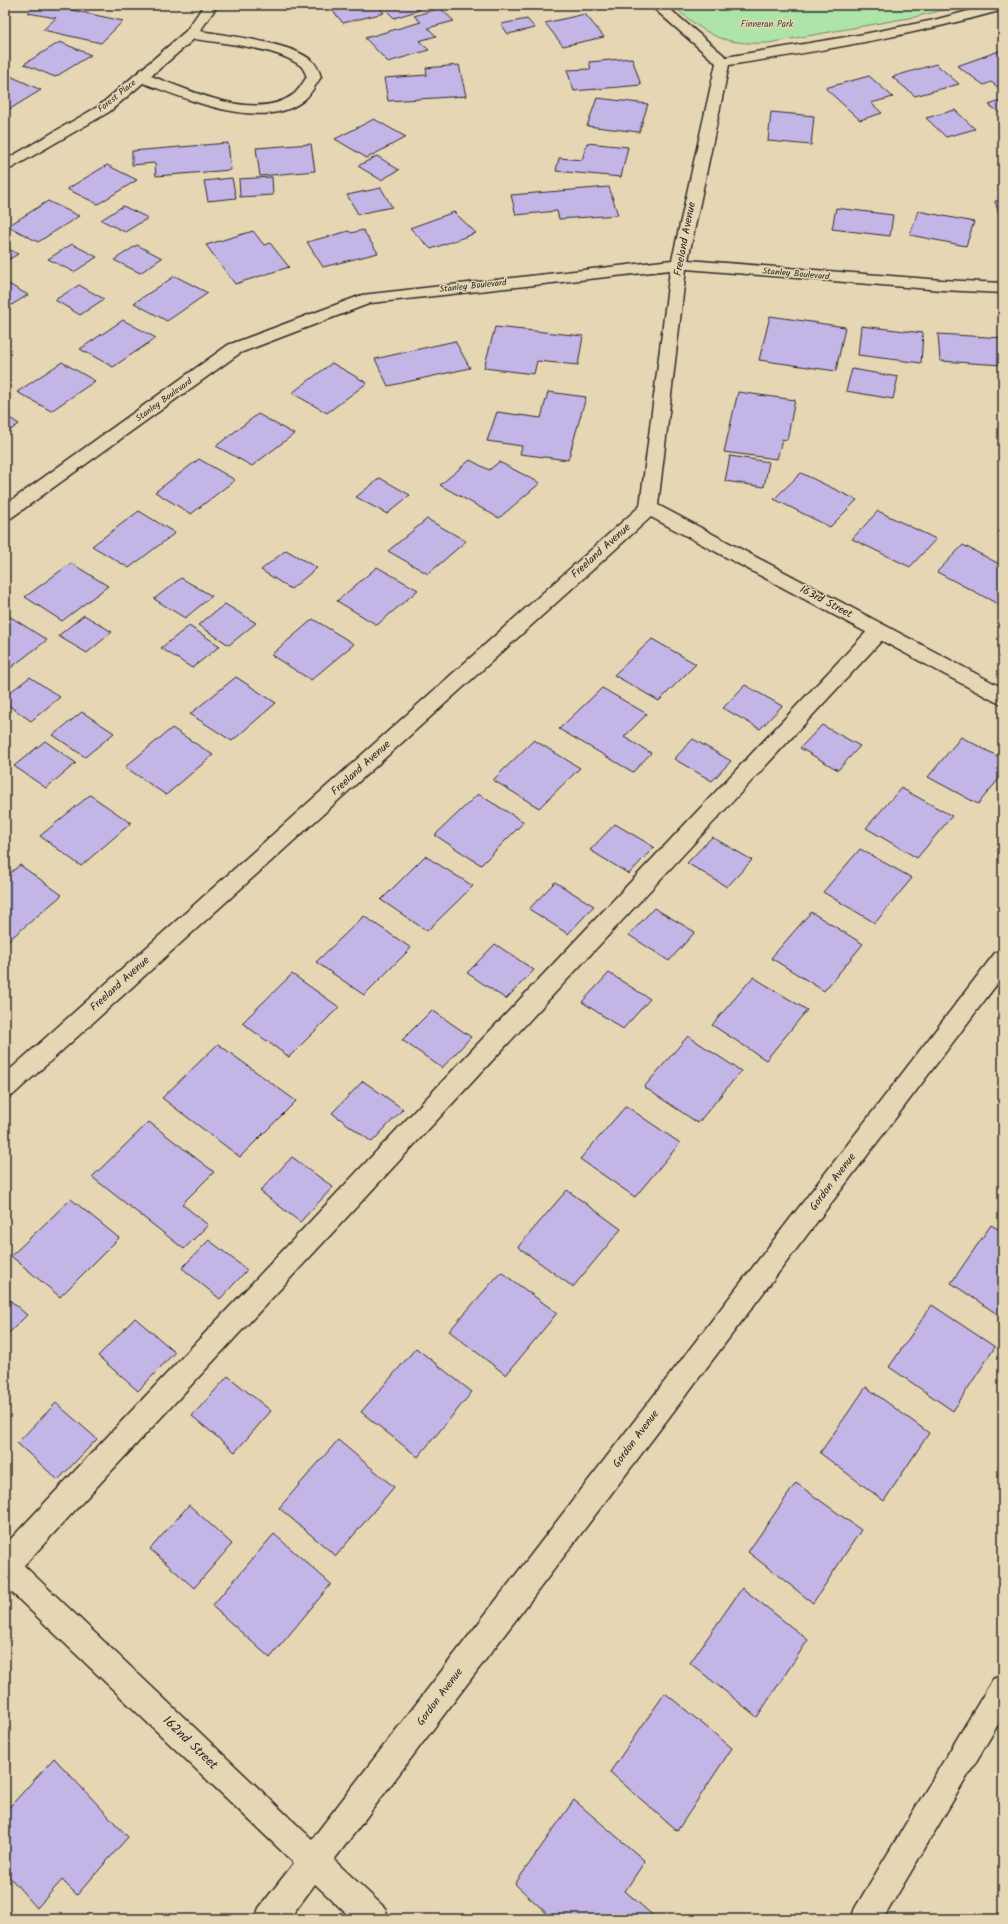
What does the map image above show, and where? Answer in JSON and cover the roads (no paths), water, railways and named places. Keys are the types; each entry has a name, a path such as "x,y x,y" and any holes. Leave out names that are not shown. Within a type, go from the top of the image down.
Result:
{"street":[{"name":"Forest Place","path":"5,166 104,109 191,34 211,5"},
{"path":"657,5 723,62 834,44 930,26 1003,6"},
{"path":"140,77 224,106 248,111 274,110 294,102 308,89 314,77 308,64 295,57 278,51 191,34"},
{"name":"Freeland Avenue","path":"5,1088 649,508 679,264 723,62"},
{"name":"Stanley Boulevard","path":"5,514 234,350 368,298 679,264 942,285 1003,288"},
{"name":"163rd Street","path":"649,508 1003,696"},
{"path":"5,1566 879,630"},
{"name":"Gordon Avenue","path":"270,1919 1003,959"},
{"name":"162nd Street","path":"5,1566 374,1919"},
{"path":"866,1919 1003,1689"}],"park label":[{"name":"Finneran Park","path":"767,24"}]}
